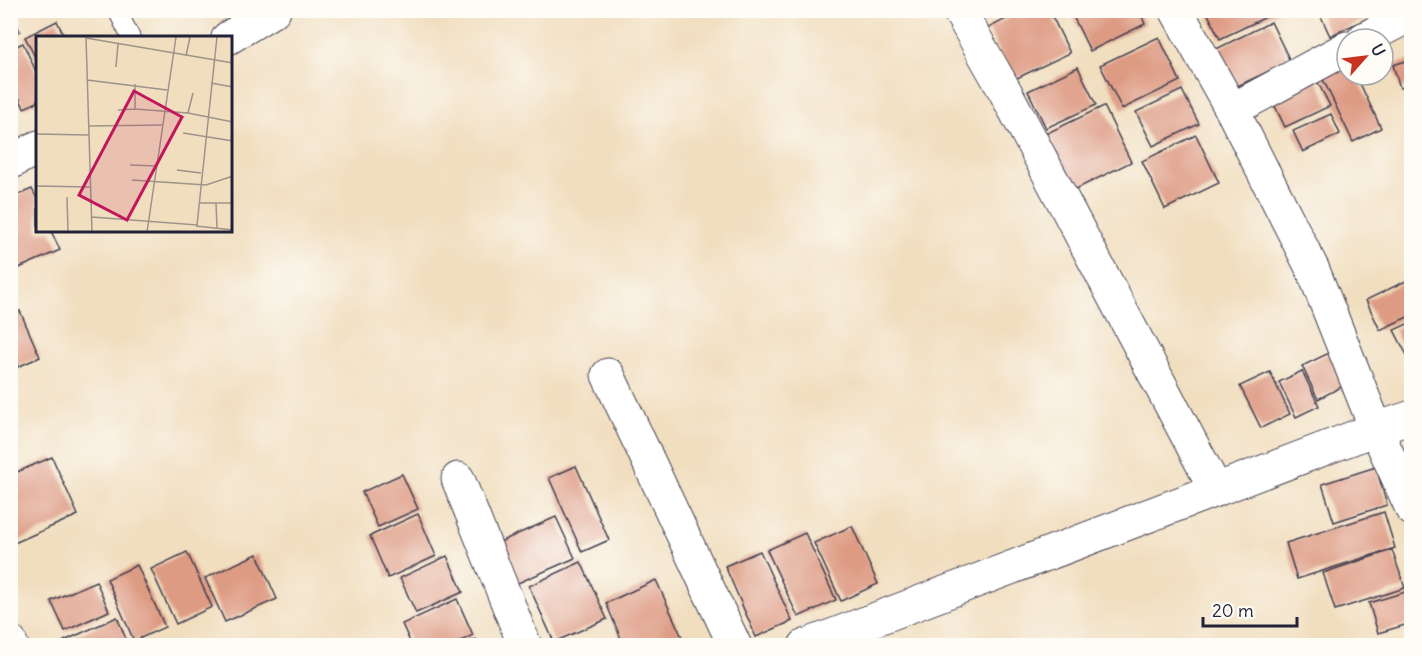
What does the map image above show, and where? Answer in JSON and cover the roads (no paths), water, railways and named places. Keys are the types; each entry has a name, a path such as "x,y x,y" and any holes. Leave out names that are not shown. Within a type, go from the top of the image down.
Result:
{"street":[{"path":"231,36 274,10"},
{"path":"959,10 1216,490"},
{"path":"1176,10 1232,110 1312,270 1376,429 1412,509"},
{"path":"1387,27 1412,14"},
{"path":"1232,110 1335,54"},
{"path":"10,163 36,148"},
{"path":"608,375 735,645"},
{"path":"805,645 1412,417"},
{"path":"458,479 525,645"}],"lane":[{"path":"117,10 130,36"}]}
